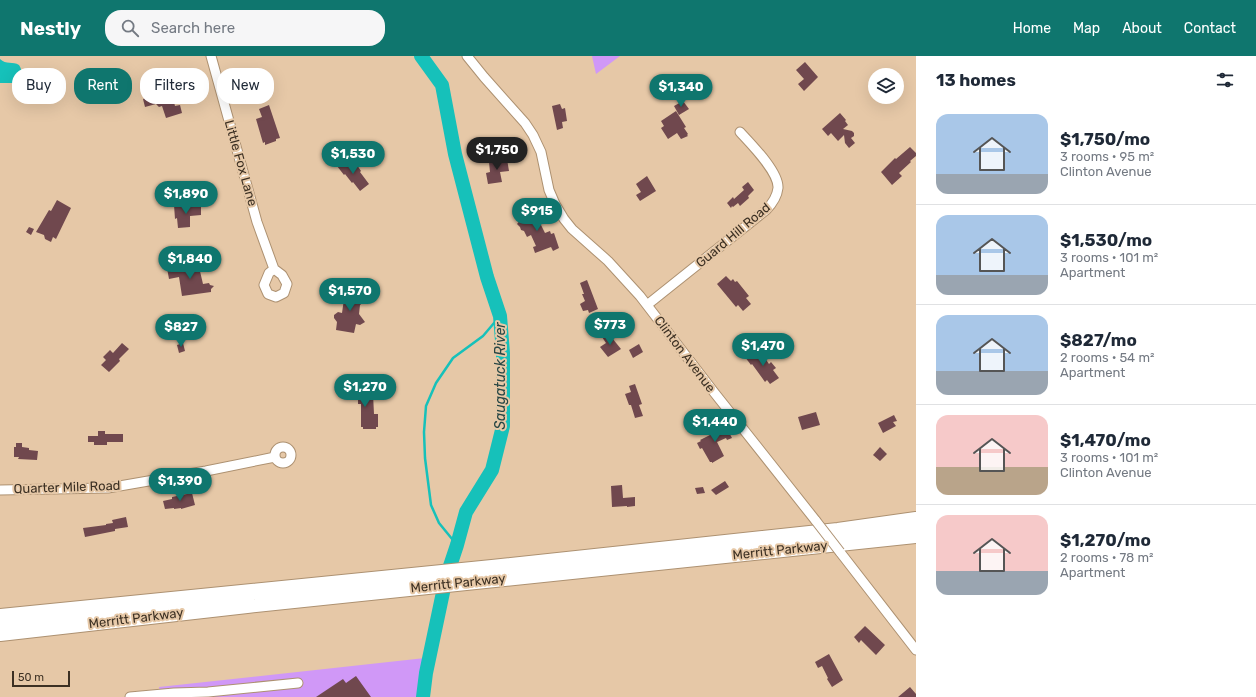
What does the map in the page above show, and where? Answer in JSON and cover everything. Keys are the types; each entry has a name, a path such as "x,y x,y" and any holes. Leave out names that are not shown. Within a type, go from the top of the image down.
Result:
{"highway":[{"name":"Merritt Parkway","path":"492,574 916,520"},
{"name":"Merritt Parkway","path":"0,617 404,583 916,535"},
{"name":"Merritt Parkway","path":"0,633 247,605 404,583"},
{"path":"0,637 95,623"}],"street":[{"name":"Little Fox Lane","path":"211,56 257,222 274,269"},
{"name":"Clinton Avenue","path":"467,56 525,123 533,135 541,152 549,190 557,209 564,219 572,229 608,261 647,305 916,650"},
{"name":"Guard Hill Road","path":"647,305 766,210 774,200 778,187 773,173 769,166 740,132"},
{"name":"Quarter Mile Road","path":"0,490 108,488 276,457"},
{"path":"130,697 208,692 298,683"}],"shaded area":[{"path":"592,56 620,56 596,74"},
{"path":"425,658 420,687 421,697 161,697 159,687"}],"water":[{"path":"0,59 5,62 19,65 20,68 12,68 12,83 0,83"}],"building":[{"path":"805,62 818,77 804,91 798,84 804,79 796,70"},
{"path":"683,101 689,109 679,115 674,106"},
{"path":"144,104 156,104 145,107"},
{"path":"156,104 174,104 175,106 180,105 182,113 166,118 162,106 159,107"},
{"path":"560,104 562,109 565,108 567,121 562,122 563,128 557,130 552,106"},
{"path":"269,105 280,138 265,145 265,142 263,143 256,119 262,117 259,109"},
{"path":"676,111 686,127 684,128 688,136 681,139 677,133 668,139 661,128 664,126 661,121"},
{"path":"840,113 848,125 843,129 854,133 854,136 851,138 855,143 849,148 845,143 844,135 838,141 831,133 828,136 822,129"},
{"path":"910,147 916,153 916,156 899,173 902,176 892,185 881,172 895,158 896,159"},
{"path":"345,159 350,166 354,164 356,166 357,165 361,171 360,172 369,184 360,191 337,166"},
{"path":"507,159 509,171 500,172 502,182 488,184 486,173 490,172 489,162"},
{"path":"647,176 656,191 640,201 636,195 641,192 636,184"},
{"path":"748,182 754,190 748,196 749,198 740,206 738,203 731,208 727,203 744,190 742,187"},
{"path":"57,200 71,208 56,239 53,237 51,242 45,239 44,235 36,232 49,210 51,211"},
{"path":"182,204 182,207 201,206 201,215 190,216 190,227 178,228 177,218 175,219 174,205"},
{"path":"533,205 538,209 535,213 545,233 550,231 551,234 554,233 559,248 553,251 551,247 535,253 533,247 536,246 531,235 527,237 524,231 521,230 517,224"},
{"path":"29,227 34,229 31,235 26,232"},
{"path":"191,264 191,266 197,265 199,267 203,284 209,283 210,285 214,286 211,289 211,292 182,296 179,277 169,279 167,268"},
{"path":"726,276 731,281 733,279 735,282 737,281 749,296 746,298 751,304 743,311 738,305 736,307 717,284"},
{"path":"587,280 598,309 589,313 588,310 583,311 580,304 585,301 580,283"},
{"path":"342,292 365,294 366,296 366,300 360,305 359,314 365,322 360,325 356,324 354,333 336,330 337,322 334,315 338,312 342,313 344,299 342,299"},
{"path":"608,333 621,349 608,357 600,347 606,343 602,337"},
{"path":"122,343 129,349 109,372 101,365 106,360 103,357 110,350 113,353"},
{"path":"183,343 185,351 179,353 177,345"},
{"path":"639,344 643,352 633,358 629,350"},
{"path":"756,349 761,355 762,354 769,364 771,362 776,368 773,370 779,378 770,384 767,380 765,382 745,357"},
{"path":"349,383 356,383 356,385 358,385 358,394 373,394 374,414 378,414 378,427 376,427 376,429 363,429 363,427 361,427 361,404 358,404 358,395 349,395"},
{"path":"635,384 642,404 639,405 643,416 635,418 631,405 629,405 625,394 631,392 629,386"},
{"path":"816,412 820,425 802,430 798,417"},
{"path":"894,415 897,421 893,422 896,426 883,433 878,423"},
{"path":"724,423 732,438 727,440 726,438 717,442 724,456 712,463 697,443 710,435 709,432 720,427 718,425"},
{"path":"98,431 105,431 105,434 123,434 123,442 107,442 107,445 94,445 94,442 88,442 88,436 98,436"},
{"path":"16,443 22,443 22,447 29,448 29,450 38,451 37,460 18,459 19,457 14,457 14,447 16,447"},
{"path":"880,447 887,454 880,461 873,455"},
{"path":"725,481 729,487 716,495 711,490"},
{"path":"622,485 623,498 635,497 635,506 612,507 611,486"},
{"path":"703,487 705,493 697,494 695,488"},
{"path":"192,493 195,505 181,509 165,509 163,501 172,499 172,497"},
{"path":"126,517 128,527 85,537 83,528 106,525 113,523 112,520"},
{"path":"865,626 885,645 876,655 861,640 859,643 854,637"},
{"path":"829,654 843,680 832,687 822,666 818,668 815,662"},
{"path":"356,676 371,697 316,697 343,679 346,683"},
{"path":"910,687 916,694 916,697 898,697"}],"waterway":[{"name":"Saugatuck River","path":"421,56 442,85 455,154 487,277 500,316 503,353 503,426 492,470 466,512 446,578 426,673 423,697"},
{"path":"457,545 439,523 431,505 425,458 424,432 426,406 436,383 453,358 483,336 500,316"}]}
